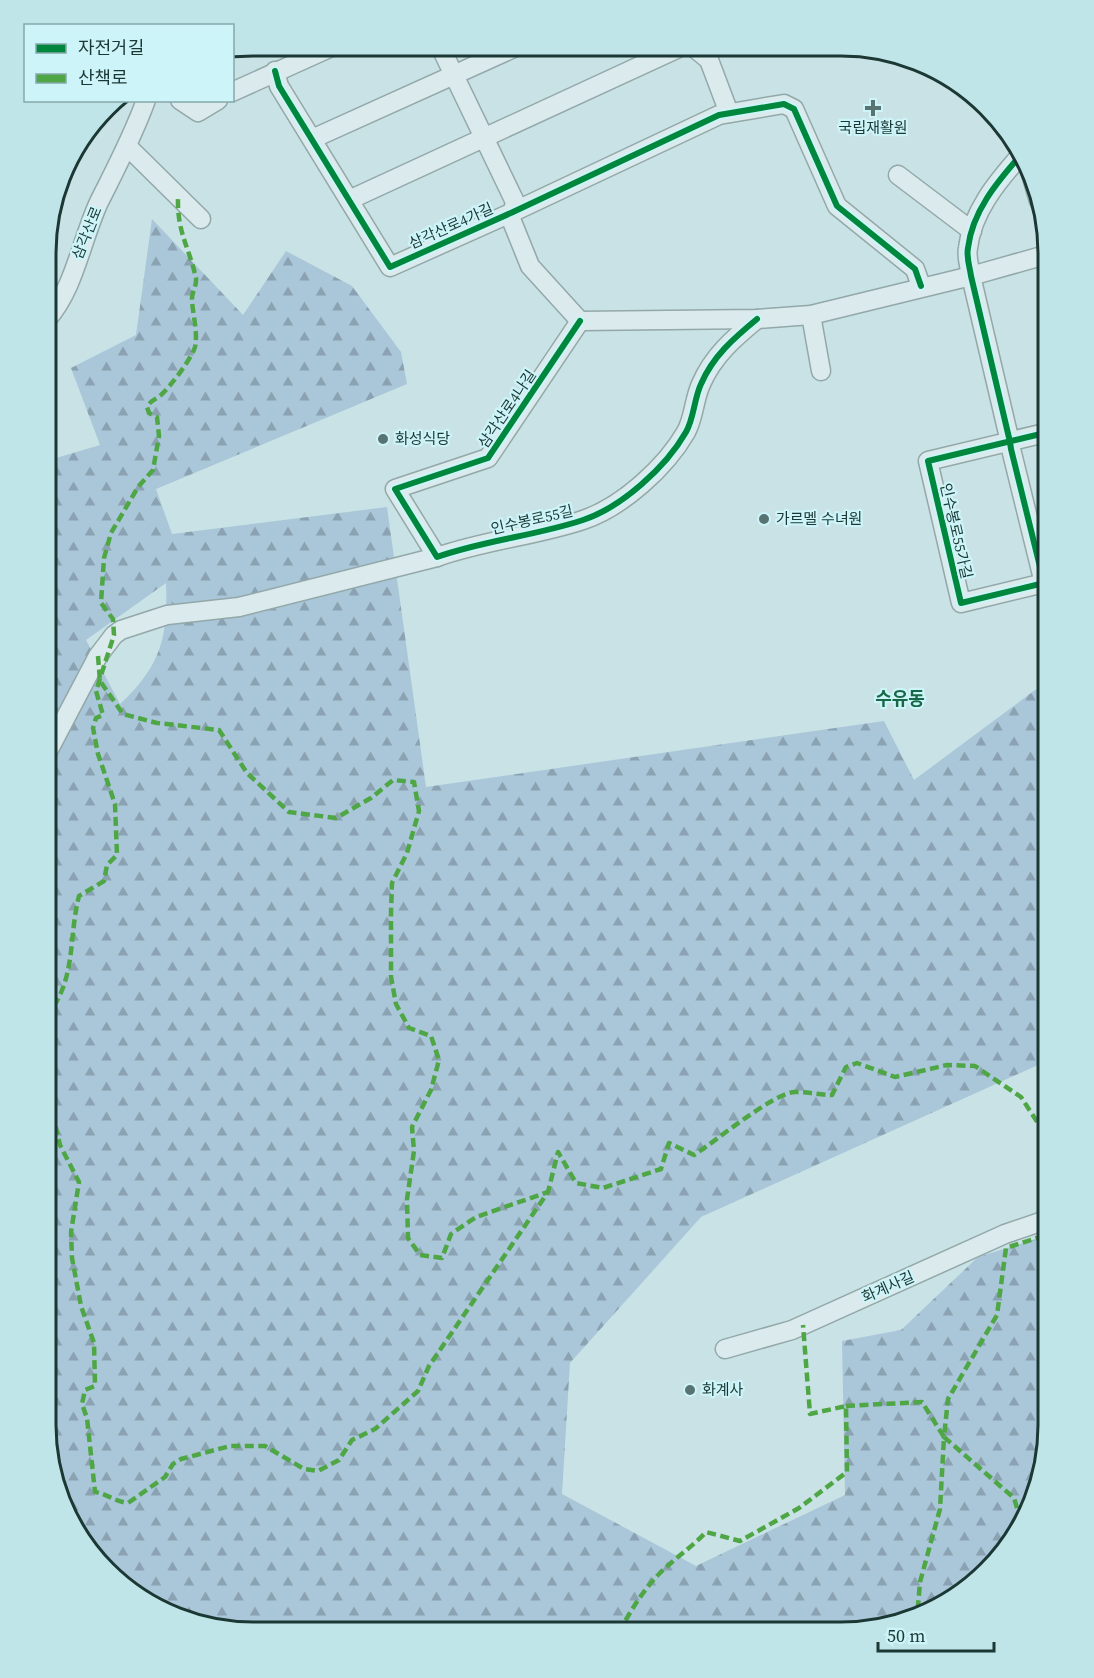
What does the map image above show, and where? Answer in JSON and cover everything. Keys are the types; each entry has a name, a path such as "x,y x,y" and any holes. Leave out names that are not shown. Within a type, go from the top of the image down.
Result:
{"street":[{"path":"234,91 307,56"},
{"path":"445,56 515,202 511,219 530,266 580,321 757,319 811,315 1038,257"},
{"path":"312,139 496,56"},
{"path":"349,200 662,56"},
{"path":"705,56 710,60 729,113"},
{"name":"삼각산로4가길","path":"275,71 279,86 390,267 719,115 784,104 794,109 837,206 915,269 921,286"},
{"name":"삼각산로","path":"56,310 60,306 99,202 128,147 145,102"},
{"path":"183,102 198,112 215,102"},
{"path":"128,147 201,219"},
{"name":"인수봉로55가길","path":"1016,161 996,183 975,219 967,250 971,276 1038,558"},
{"path":"898,175 972,231"},
{"path":"811,315 821,371"},
{"name":"인수봉로55길","path":"56,736 98,656 114,635 121,630 167,615 239,606 437,557 466,547 586,520 629,495 664,463 687,430 701,384 726,344 757,319"},
{"name":"삼각산로4나길","path":"437,557 395,489 489,458 580,321"},
{"name":"인수봉로55가길","path":"1038,435 928,461 961,603 1038,584"},
{"name":"화계사길","path":"725,1349 792,1330 1005,1234 1038,1223"}],"green space":[{"path":"152,219 243,315 286,251 352,286 401,352 407,384 156,489 172,534 387,507 426,787 884,721 914,780 1038,689 1038,1065 701,1217 570,1363 562,1494 696,1566 845,1495 842,1341 901,1330 978,1257 1038,1238 1038,1439 1035,1464 1018,1513 990,1556 972,1574 940,1596 917,1608 868,1621 252,1622 226,1621 177,1608 132,1582 96,1546 70,1501 62,1477 57,1452 56,1426 56,458 100,445 71,368 136,335","holes":["166,583 165,619 159,650 153,663 145,677 120,704 86,640"]}],"marked path":[{"path":"56,1003 67,974 79,896 104,881 107,865 117,855 115,804 98,754 93,728 96,718 103,715 96,691 114,635 113,619 101,603 104,558 111,533 138,487 153,470 159,436 157,417 149,413 147,407 175,379 190,358 196,342 192,298 196,278 181,230 178,198"},
{"path":"98,656 100,681 123,714 157,723 219,730 247,773 289,812 336,818 371,798 393,780 414,782 419,811 407,853 392,883 391,977 396,1004 409,1028 431,1036 439,1060 431,1090 412,1127 414,1151 407,1199 408,1238 420,1255 442,1258 451,1234 476,1217 548,1192"},
{"path":"56,1128 60,1145 79,1182 71,1232 72,1258 81,1306 94,1343 95,1386 85,1390 82,1404 87,1418 95,1492 128,1503 165,1477 173,1464 181,1459 230,1446 265,1446 304,1469 318,1471 339,1460 352,1440 375,1429 418,1391 429,1366 548,1192 558,1152 576,1183 603,1188 661,1169 669,1143 694,1155 759,1109 785,1094 795,1092 832,1095 846,1067 857,1063 895,1077 947,1065 975,1066 1021,1097 1038,1123"},
{"path":"1018,1512 1014,1498 944,1437 948,1399 997,1315 1006,1248 1038,1238"},
{"path":"625,1622 637,1601 654,1580 706,1532 740,1541 799,1508 847,1472 846,1406 810,1414 803,1325"},
{"path":"846,1406 922,1402 944,1437 940,1509 920,1582 918,1608"}],"cycle path":[{"path":"275,71 279,86 390,267 719,115 784,104 794,109 837,206 915,269 921,286"},
{"path":"1010,441 967,255 970,235 980,210 994,187 1016,161"},
{"path":"580,321 488,458 395,489 437,557 473,546 583,520 613,506 627,496 667,459 689,427 706,374 718,356 757,319"},
{"path":"1010,441 1038,435"},
{"path":"1010,441 1038,559"},
{"path":"1010,441 928,461 961,603 1038,584"}],"place":[{"name":"국립재활원","path":"873,108"},
{"name":"화성식당","path":"383,439"},
{"name":"가르멜 수녀원","path":"764,519"},
{"name":"화계사","path":"690,1390"}],"district":[{"name":"수유동","path":"900,699"}]}
